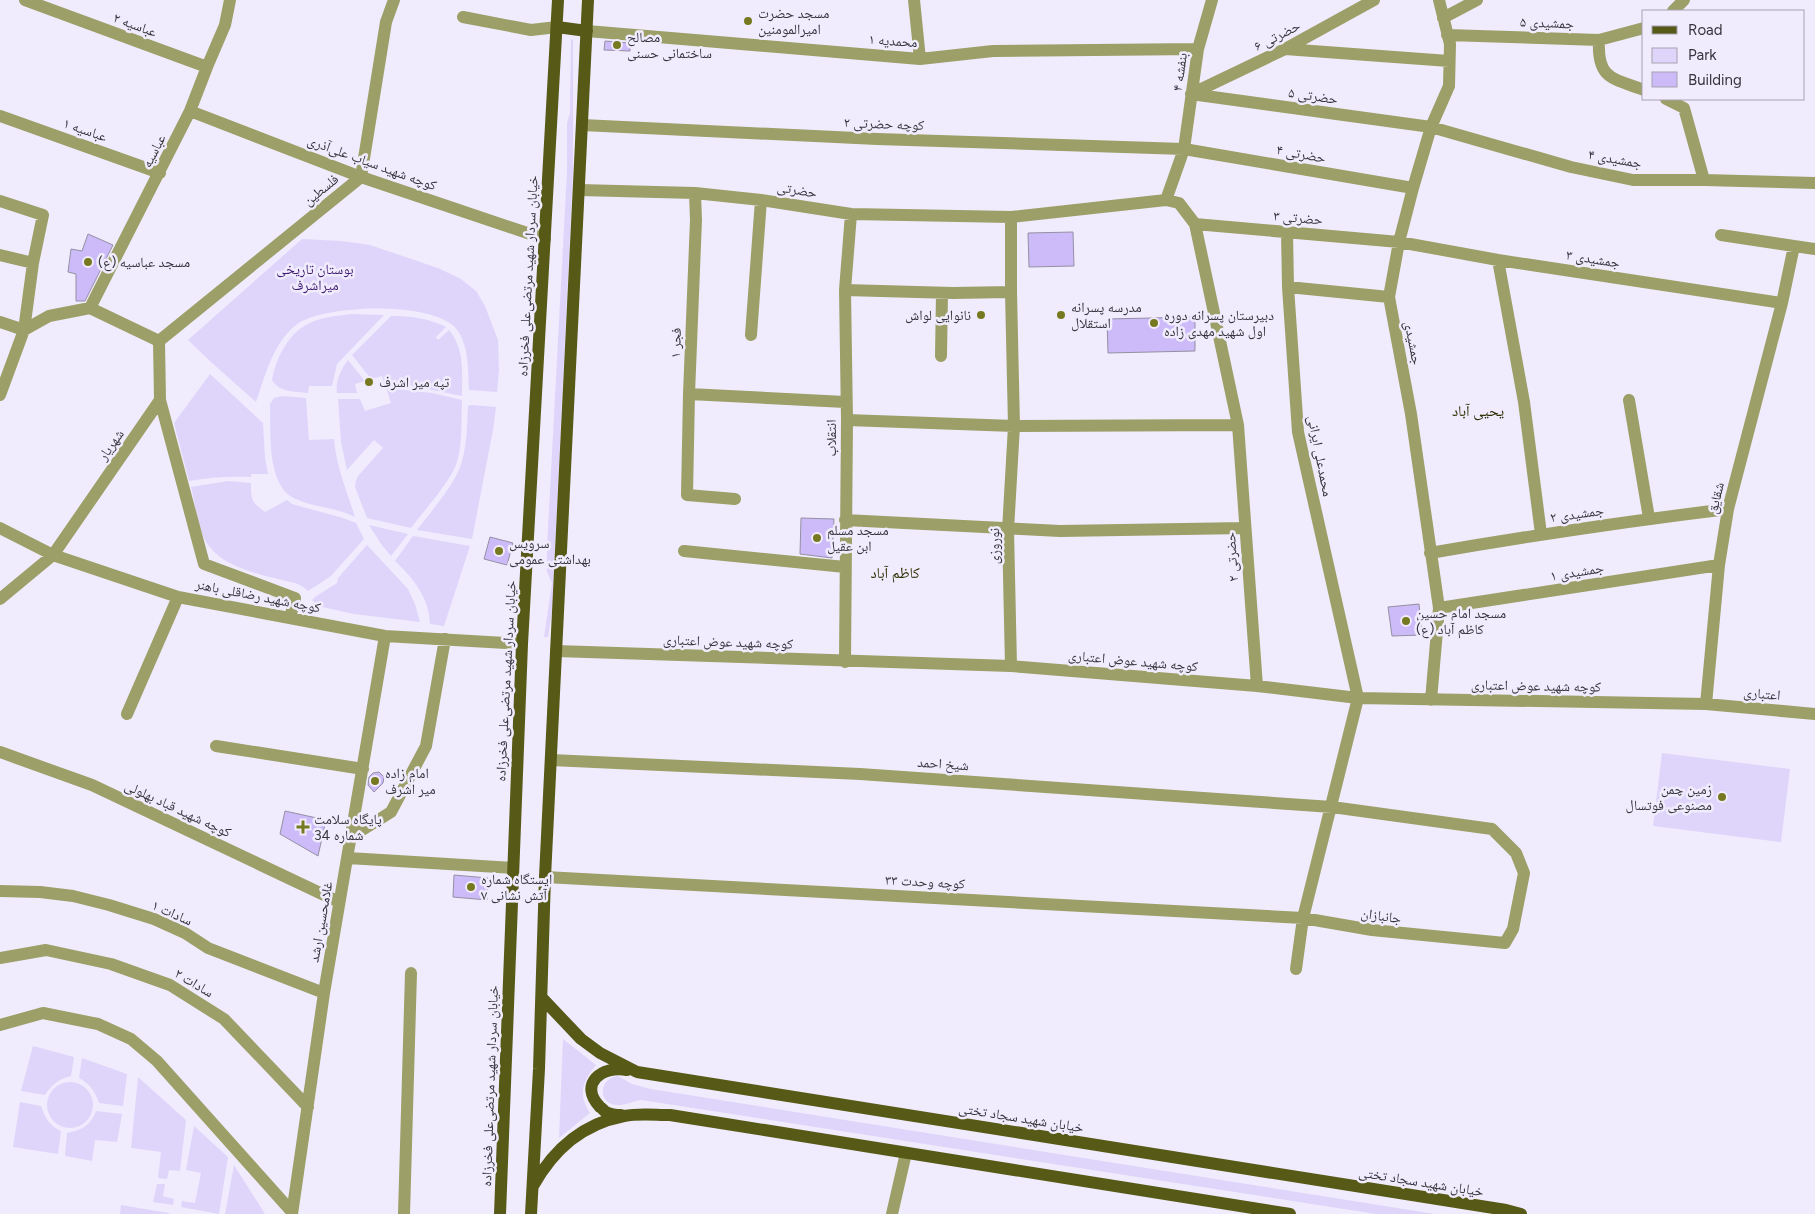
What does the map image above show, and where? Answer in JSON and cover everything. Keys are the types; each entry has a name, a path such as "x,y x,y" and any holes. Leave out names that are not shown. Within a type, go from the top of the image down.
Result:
{"main road":[{"name":"خیابان سردار شهید مرتضی‌علی فخرزاده","path":"500,1214 522,644 558,0"},
{"path":"531,1214 542,998 545,877 588,0"},
{"path":"557,27 587,31"},
{"name":"خیابان شهید سجاد تختی","path":"542,998 581,1039 600,1053 637,1072 1496,1208 1521,1214"},
{"path":"637,1072 619,1068 607,1070 596,1078 592,1084 592,1093 596,1102 606,1112 624,1116 670,1115 1290,1214"},
{"path":"532,1188 545,1166 562,1147 594,1125 624,1116"}],"street":[{"name":"عباسیه ۲","path":"25,0 206,67"},
{"name":"عباسیه","path":"90,308 190,111 206,67 225,25 230,0"},
{"name":"فلسطین","path":"159,341 361,177 386,22 394,0"},
{"path":"914,0 920,59"},
{"name":"بنفشه ۴","path":"1166,200 1184,149 1198,49 1212,0"},
{"name":"حضرتی ۶","path":"1191,94 1285,50 1374,0"},
{"name":"جمشیدی","path":"1431,700 1439,608 1411,414 1389,296 1399,242 1413,188 1431,128 1448,86 1450,44 1438,0"},
{"path":"1443,18 1476,0"},
{"path":"1674,10 1684,0"},
{"path":"464,17 531,30 557,27"},
{"name":"جمشیدی ۵","path":"1448,35 1599,40 1642,29"},
{"name":"محمدیه ۱","path":"587,31 920,59 992,50 1198,49"},
{"path":"1599,40 1598,57 1602,70 1616,80 1642,89"},
{"path":"1285,50 1449,61"},
{"name":"حضرتی ۵","path":"1191,94 1431,128"},
{"path":"1668,100 1684,108 1704,180"},
{"name":"کوچه شهید سیاب علی‌آذری","path":"190,111 361,177 545,239"},
{"name":"عباسیه ۱","path":"0,116 160,173"},
{"name":"کوچه حضرتی ۲","path":"582,125 877,139 1184,149"},
{"name":"جمشیدی ۴","path":"1431,128 1571,167 1633,180 1815,183"},
{"name":"حضرتی ۴","path":"1184,149 1413,188"},
{"name":"حضرتی","path":"579,190 695,193 760,200 851,214 1011,217 1166,200"},
{"name":"فجر ۱","path":"695,193 696,220 689,394 688,495 734,499"},
{"path":"751,335 760,200"},
{"path":"1166,200 1179,203 1195,224"},
{"path":"0,201 43,215 33,264 24,330 2,388"},
{"name":"انتقلاب","path":"845,662 847,420 845,402 845,290 851,214"},
{"name":"نوروزی","path":"1011,217 1010,292 1014,426 1008,530 1011,666"},
{"name":"حضرتی ۳","path":"1195,224 1399,242"},
{"name":"حضرتی ۲","path":"1195,224 1238,425 1257,686"},
{"name":"محمدعلی ایرانی","path":"1287,232 1288,287 1298,432 1358,698"},
{"path":"1721,235 1815,249"},
{"name":"جمشیدی ۳","path":"1399,242 1498,260 1782,304"},
{"name":"شقایق","path":"1706,704 1719,565 1728,509 1782,304 1794,246"},
{"path":"0,255 33,264"},
{"path":"1498,260 1524,402 1541,534"},
{"path":"1288,287 1389,296"},
{"path":"845,290 942,293 1010,292"},
{"path":"942,293 942,356"},
{"path":"0,322 24,330 49,316 90,308 159,341 160,400 204,564 295,598 290,618"},
{"path":"689,394 845,402"},
{"name":"شهریار","path":"0,599 53,555 160,400"},
{"path":"1629,400 1649,518"},
{"path":"847,420 1014,426 1238,425"},
{"name":"جمشیدی ۲","path":"1430,553 1649,518 1728,509"},
{"path":"845,520 1008,530 1126,531 1244,528"},
{"name":"کوچه شهید رضاقلی باهنر","path":"0,528 53,555 178,597 385,636 522,644"},
{"path":"684,551 845,567"},
{"name":"جمشیدی ۱","path":"1439,608 1719,565"},
{"path":"127,714 178,597"},
{"name":"غلامحسین ارشد","path":"292,1213 324,993 385,636"},
{"path":"351,837 391,812 426,746 445,639"},
{"name":"کوچه شهید عوض اعتباری","path":"556,651 1011,666 1257,686 1358,698 1706,704"},
{"path":"1296,969 1303,918 1358,698"},
{"name":"اعتباری","path":"1706,704 1815,714"},
{"path":"216,746 363,769"},
{"name":"کوچه شهید قباد بهلولی","path":"0,752 92,785 339,902"},
{"name":"شیخ احمد","path":"551,760 860,774 1332,807 1492,829 1516,853 1524,873 1513,929 1505,943 1454,940"},
{"path":"348,858 513,868"},
{"name":"کوچه وحدت ۳۳","path":"545,877 1303,918"},
{"name":"سادات ۱","path":"0,891 40,892 73,896 154,919 185,933 208,948 324,993"},
{"name":"جانبازان","path":"1303,918 1372,930 1454,940"},
{"name":"سادات ۲","path":"0,958 46,950 111,964 170,985 224,1019 308,1107"},
{"path":"404,1214 411,972"},
{"path":"0,1025 43,1013 98,1024 131,1039 157,1061 292,1213"},
{"path":"892,1214 906,1153"}],"green space":[{"path":"571,39 573,40 573,172 552,611 548,637 544,637 552,583 547,572 547,547 567,171 567,123 570,113"},
{"name":"بوستان تاریخی میراشرف","path":"302,239 342,241 370,245 438,268 461,279 476,291 485,306 498,340 499,370 497,392 469,390 467,359 462,338 458,331 446,321 428,314 405,310 353,309 310,318 296,325 288,332 271,360 256,402 188,340"},
{"name":"بوستان تاریخی میراشرف","path":"350,314 384,315 337,364 332,386 309,386 308,393 288,391 275,384 272,380 280,354 297,332 316,320"},
{"path":"391,316 419,318 446,327 436,337 438,340 449,330 458,345 462,362 462,396 408,385 385,385 382,376 371,379 352,355"},
{"path":"348,360 365,381 355,384 357,393 337,393 339,375"},
{"path":"210,374 263,423 268,474 251,474 251,477 220,477 189,481 174,423"},
{"path":"386,388 432,393 462,400 461,442 456,465 442,489 411,528 367,518 355,487 358,476 383,448 374,440 347,470 341,442 338,399 360,399 365,411 391,403"},
{"path":"282,396 306,398 309,440 334,439 339,469 355,517 296,499 286,493 279,483 272,457 270,404 274,398"},
{"path":"468,406 496,407 472,539 417,530 442,497 459,470 467,434"},
{"path":"228,481 251,483 253,500 265,512 287,500 292,504 356,523 364,539 331,576 308,591 295,583 258,574 233,565 213,550 205,540 191,487"},
{"path":"369,525 408,534 391,556"},
{"path":"413,536 470,546 444,626 430,624 427,605 419,589 395,561"},
{"path":"367,545 408,589 420,622 354,614 318,606 312,600 337,583 338,578"},
{"name":"زمین چمن مصنوعی فوتسال","path":"1662,753 1790,769 1781,842 1653,826"},
{"path":"563,1039 596,1065 587,1077 583,1088 584,1100 590,1113 559,1138"},
{"path":"33,1046 74,1057 71,1076 56,1083 45,1095 21,1091"},
{"path":"82,1058 127,1074 123,1106 99,1103 92,1088 79,1078"},
{"path":"618,1076 632,1084 651,1089 1435,1214 1376,1214 641,1100 623,1105 611,1104 606,1101 604,1096 604,1086 611,1078"},
{"path":"138,1077 186,1120 180,1171 169,1170 167,1179 158,1178 161,1152 131,1148"},
{"path":"65,1082 75,1082 89,1092 93,1105 89,1118 83,1124 75,1128 65,1128 51,1118 47,1110 47,1100 57,1086"},
{"path":"20,1102 41,1106 48,1121 61,1131 58,1154 13,1147"},
{"path":"96,1111 122,1114 117,1142 95,1140 92,1161 65,1156 67,1133 85,1126"},
{"path":"194,1126 228,1157 219,1214 181,1207 182,1201 195,1203 201,1173 186,1170"},
{"path":"234,1165 265,1214 225,1214"},
{"path":"157,1184 165,1184 163,1196 174,1199 173,1205 153,1202"},
{"path":"121,1205 169,1213 169,1214 120,1214"}],"building":[{"name":"مصالح ساختمانی حسنی","path":"605,41 630,43 630,51 604,50"},
{"path":"1073,232 1074,266 1029,267 1028,233"},
{"name":"مسجد عباسیه (ع)","path":"88,234 113,245 85,301 76,301 76,274 68,272 71,249 82,251"},
{"path":"1195,317 1195,351 1108,353 1107,319"},
{"name":"مسجد مسلم ابن عقیل","path":"801,518 834,519 832,558 800,554"},
{"name":"سرویس بهداشتی عمومی","path":"490,537 513,543 507,565 484,559"},
{"name":"مسجد امام حسین (ع) کاظم آباد","path":"1419,604 1422,635 1392,636 1388,607"},
{"name":"امام زاده میر اشرف","path":"379,772 384,777 383,783 374,792 368,785 369,777 373,773"},
{"name":"پایگاه سلامت شماره 34","path":"285,811 326,820 318,856 280,834"},
{"name":"ایستگاه شماره ۷ آتش نشانی","path":"454,875 488,878 487,900 453,897"}],"place":[{"name":"مسجد حضرت امیرالمومنین","path":"748,21"},
{"name":"مصالح ساختمانی حسنی","path":"617,45"},
{"name":"مسجد عباسیه (ع)","path":"88,262"},
{"name":"نانوایی لواش","path":"981,315"},
{"name":"مدرسه پسرانه استقلال","path":"1061,315"},
{"name":"دبیرستان پسرانه دوره اول شهید مهدی زاده","path":"1154,323"},
{"name":"تپه میر اشرف","path":"369,382"},
{"name":"مسجد مسلم ابن عقیل","path":"817,538"},
{"name":"سرویس بهداشتی عمومی","path":"499,551"},
{"name":"مسجد امام حسین (ع) کاظم آباد","path":"1406,621"},
{"name":"امام زاده میر اشرف","path":"375,781"},
{"name":"زمین چمن مصنوعی فوتسال","path":"1722,797"},
{"name":"پایگاه سلامت شماره 34","path":"303,827"},
{"name":"ایستگاه شماره ۷ آتش نشانی","path":"471,887"}],"district":[{"name":"یحیی آباد","path":"1478,411"},
{"name":"کاظم آباد","path":"895,573"}]}
